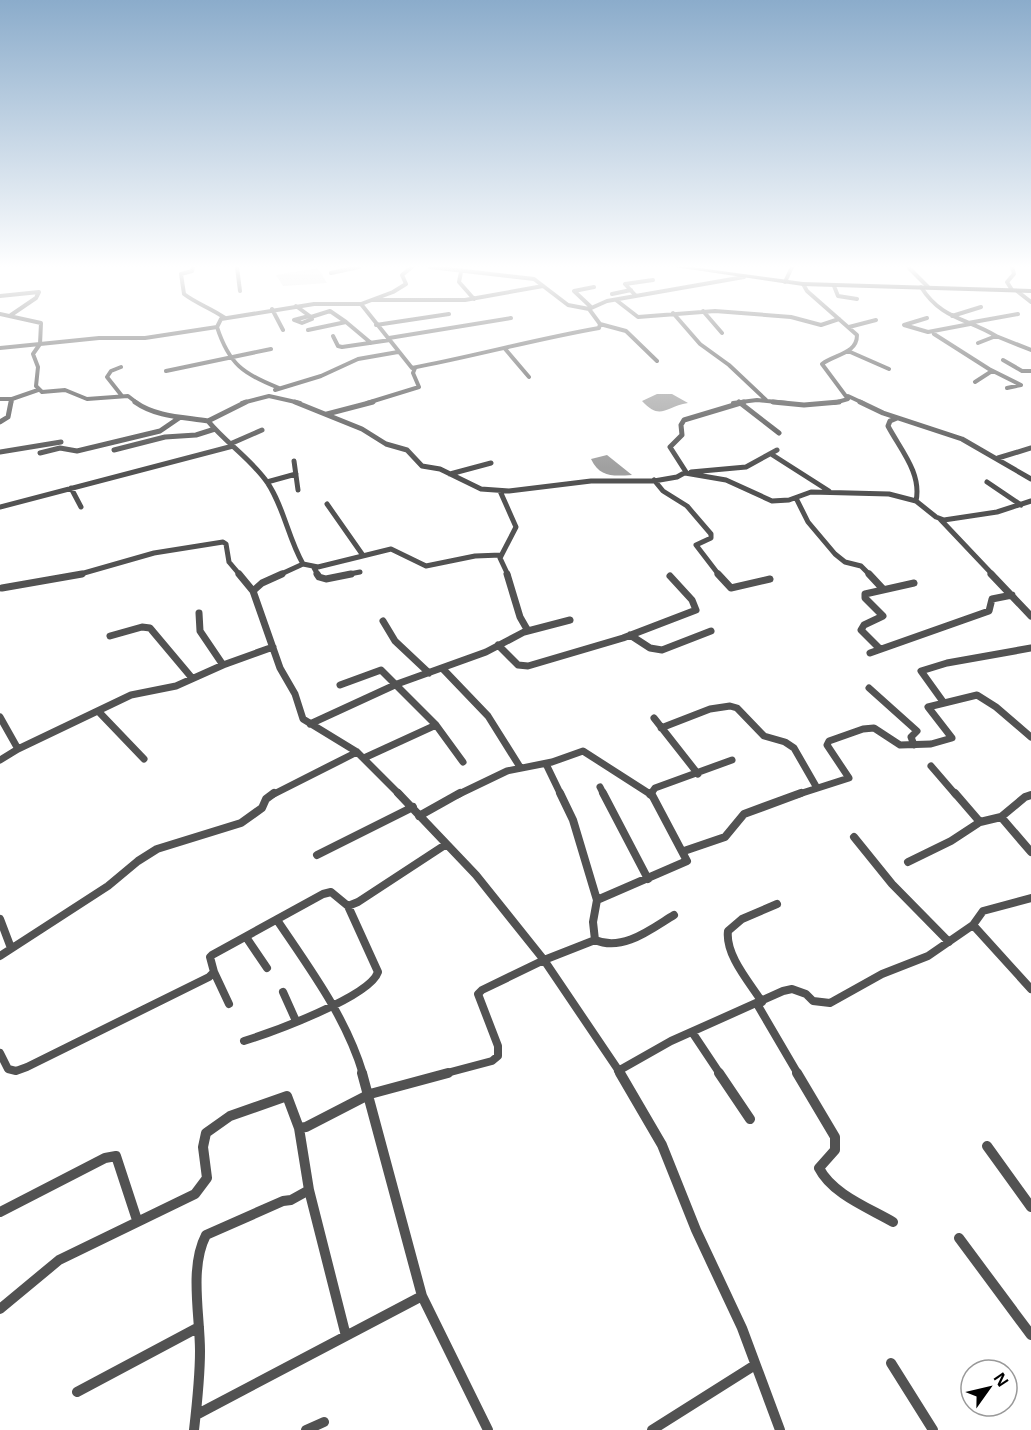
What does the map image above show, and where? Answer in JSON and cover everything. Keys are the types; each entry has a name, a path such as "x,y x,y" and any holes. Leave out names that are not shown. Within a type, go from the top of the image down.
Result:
{"street":[{"path":"38,390 36,382 38,367 33,354 40,344 40,334"},
{"path":"0,348 99,338 146,338 174,334"},
{"path":"219,334 221,342 243,373 279,388"},
{"path":"361,334 372,343"},
{"path":"384,334 412,368 575,334"},
{"path":"333,336 340,347 420,334"},
{"path":"632,334 657,362"},
{"path":"691,334 700,344 736,370 766,400"},
{"path":"854,334 858,339 848,351 822,364 848,396 897,418 939,429 998,458 1031,479"},
{"path":"934,334 992,371 1021,385 1007,388"},
{"path":"991,334 1030,352"},
{"path":"978,343 996,336"},
{"path":"166,371 271,348"},
{"path":"506,350 529,377"},
{"path":"848,351 889,369"},
{"path":"0,399 12,399 38,390 65,390 87,399 122,396 134,399 145,409 180,418 208,421 245,402 271,395 279,388 311,380 369,356 398,352"},
{"path":"1003,360 1022,371 1031,371"},
{"path":"121,367 111,371 107,377 122,396"},
{"path":"327,414 409,392 419,387 413,373 415,368"},
{"path":"975,382 992,371"},
{"path":"271,395 301,403 362,429 386,444 407,450 422,466 439,468 468,486 500,491 521,492 593,481 654,480 686,473 739,468 755,464 777,450"},
{"path":"848,396 844,401 813,405 787,405 766,400 739,402 681,422 683,434 670,447 686,473 726,480 772,501 796,498 811,492 846,495 879,493 916,501 940,519 1031,616"},
{"path":"0,422 8,417 12,399"},
{"path":"739,402 779,433"},
{"path":"40,453 60,448 72,452 160,431 180,418"},
{"path":"897,418 890,421 888,426 914,472 918,496 916,501"},
{"path":"208,421 267,482 303,564"},
{"path":"114,450 165,437 196,435 215,429"},
{"path":"0,507 13,506 231,445 262,430"},
{"path":"0,452 61,442"},
{"path":"998,458 1031,448"},
{"path":"771,454 831,493"},
{"path":"294,461 298,490"},
{"path":"450,474 491,463"},
{"path":"267,482 296,474"},
{"path":"654,480 663,491 687,506 711,534 711,538 697,543 697,548 727,585 736,588 770,579"},
{"path":"987,482 1021,504"},
{"path":"71,488 81,507"},
{"path":"1000,490 1008,488"},
{"path":"500,491 516,527 501,555 501,562 513,588 520,617 528,631"},
{"path":"796,498 808,522 835,554 845,562 861,566 883,589"},
{"path":"940,519 997,512 1031,501"},
{"path":"327,504 362,554"},
{"path":"2,588 75,576 154,554 223,542 226,544 229,562 253,591 280,668 295,694 303,719 339,738 361,755 370,768 413,807 445,845 476,875 544,960 618,1071 662,1145 696,1230 742,1328 780,1430"},
{"path":"253,591 262,583 303,564 327,565 362,554 395,549 420,565 426,566 475,556 501,555"},
{"path":"313,566 320,577 326,579 360,572"},
{"path":"498,645 518,665 523,667 630,635 696,610 692,600 670,576"},
{"path":"880,649 866,636 861,627 883,616 864,595 868,592 914,583"},
{"path":"870,653 989,611 990,600 1012,595"},
{"path":"199,613 200,631 223,665"},
{"path":"310,724 397,684 443,669 528,631 541,630 570,620"},
{"path":"383,621 395,641 429,674"},
{"path":"110,636 142,627 150,628 192,678"},
{"path":"630,635 650,648 662,650 711,631"},
{"path":"0,760 18,749 131,695 168,689 223,665 273,647"},
{"path":"944,703 921,671 947,663 1031,648"},
{"path":"443,669 488,716 520,767"},
{"path":"340,685 381,670 436,724 463,762"},
{"path":"869,688 916,731 911,737 914,745"},
{"path":"684,851 720,839 730,833 735,821 744,814 849,778 828,745 829,741 870,728 900,746 931,744 952,738 928,708 980,695 1031,737"},
{"path":"662,728 705,711 732,705 764,736 785,742 794,748 817,788"},
{"path":"98,711 144,759"},
{"path":"0,717 18,749"},
{"path":"654,718 698,774"},
{"path":"0,956 108,886 138,861 157,849 241,823 262,808 266,799 276,792 436,724"},
{"path":"419,816 480,784 520,767 546,764 581,750 586,751 650,794 684,851 687,861 597,900"},
{"path":"650,794 656,788 732,760"},
{"path":"546,764 573,820 597,900 593,922 595,940"},
{"path":"931,766 980,822"},
{"path":"600,787 648,879"},
{"path":"908,862 951,841 980,822 1001,817 1025,797 1031,795"},
{"path":"317,855 413,807"},
{"path":"1001,817 1031,852"},
{"path":"855,837 892,884 949,942"},
{"path":"348,906 445,845"},
{"path":"229,1004 214,972 210,957 212,955 323,894 331,892 348,906 378,972 376,978 296,1021 265,1035 244,1041"},
{"path":"618,1071 628,1063 783,991 792,990 806,994 813,1000 830,1002 882,974 928,956 973,925 983,911 1031,898"},
{"path":"777,904 733,925 727,931 727,938 759,1003 835,1137 835,1150 819,1168 820,1174 830,1183 893,1222"},
{"path":"595,940 604,945 617,944 645,933 674,915"},
{"path":"0,919 11,948"},
{"path":"277,920 333,1003 357,1054 370,1094 422,1296 488,1430"},
{"path":"973,925 1031,989"},
{"path":"246,937 267,968"},
{"path":"299,1128 306,1127 370,1094 492,1061 498,1056 498,1046 478,994 544,960 595,940"},
{"path":"0,1053 8,1069 16,1071 27,1067 197,984 214,972"},
{"path":"283,992 296,1021"},
{"path":"692,1032 750,1119"},
{"path":"0,1309 59,1260 137,1220 195,1194 204,1186 208,1175 204,1140 207,1132 219,1122 287,1096 299,1128 309,1190 346,1336"},
{"path":"987,1146 1031,1207"},
{"path":"0,1212 105,1158 116,1156 137,1220"},
{"path":"194,1430 200,1350 199,1257 202,1239 206,1235 283,1201 291,1200 309,1190"},
{"path":"958,1238 1031,1335"},
{"path":"196,1415 422,1296"},
{"path":"77,1392 199,1327"},
{"path":"891,1363 933,1430"},
{"path":"652,1430 755,1365"},
{"path":"306,1430 324,1422"}],"shaded area":[{"path":"657,394 672,394 688,403 659,411 648,407 642,401"},
{"path":"607,455 632,475 608,475 599,470 591,459"}]}
